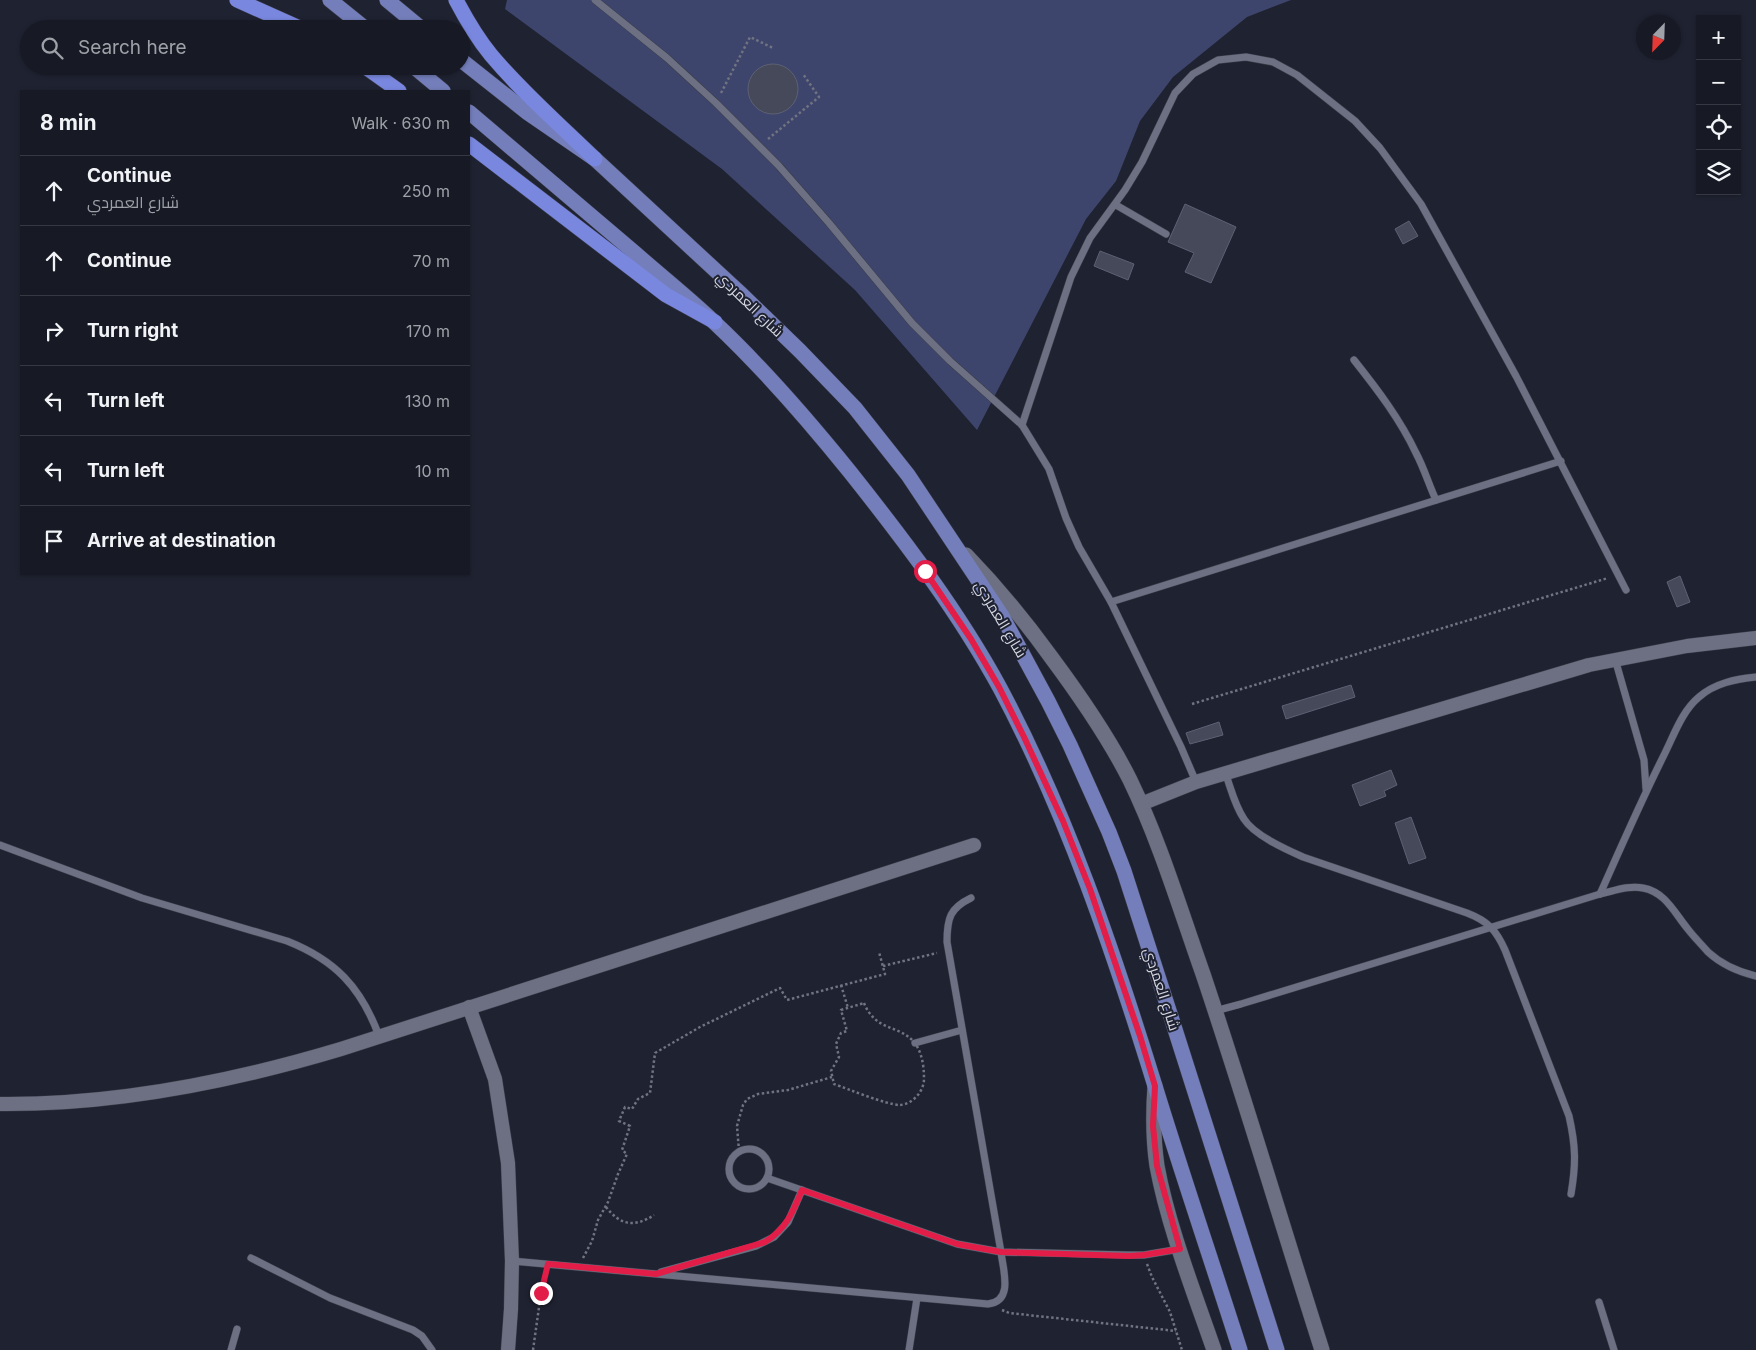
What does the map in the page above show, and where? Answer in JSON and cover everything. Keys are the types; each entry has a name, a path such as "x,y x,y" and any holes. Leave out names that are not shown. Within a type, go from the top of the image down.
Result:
{"highway":[{"path":"237,0 282,20"},
{"path":"456,0 467,20"},
{"path":"470,26 490,54 512,79 595,159"},
{"path":"377,75 398,90"},
{"path":"470,145 666,295 715,322"}],"main road":[{"path":"330,0 355,20"},
{"path":"387,0 411,20"},
{"name":"شارع العمردي","path":"470,67 528,113 595,159 800,351 855,408 908,474 1002,616 1048,701 1109,832 1174,1023 1277,1350"},
{"path":"424,75 442,90"},
{"path":"470,113 715,322 778,388 877,506 925,571 971,639 999,687 1024,737 1077,855 1137,1027 1240,1350"}],"street":[{"path":"956,545 988,578 1018,614 1074,687 1122,765 1141,804 1160,850 1215,1011 1322,1350"},
{"path":"1141,804 1196,782 1226,775 1561,673 1615,659 1687,646 1756,638"},
{"path":"0,1104 53,1103 97,1099 204,1084 295,1063 974,845"},
{"path":"469,1007 495,1079 508,1171 512,1261 508,1350"},
{"path":"1155,1086 1153,1126 1157,1166 1180,1249 1214,1350"}],"lane":[{"path":"595,0 667,58 716,103 759,146 829,223 912,323 950,361 1022,425 1049,469 1059,493 1066,518 1079,547 1111,602 1196,782"},
{"path":"1022,425 1072,276 1090,238 1116,205 1142,162 1175,93 1193,74 1218,60 1246,57 1272,62 1297,75 1355,121 1380,148 1421,204 1561,460 1626,590"},
{"path":"1116,205 1166,234"},
{"path":"1354,360 1377,389 1398,421 1416,454 1436,500"},
{"path":"1111,602 1561,460"},
{"path":"1615,659 1644,760 1646,792"},
{"path":"1600,894 1646,792 1686,711 1699,696 1716,686 1735,680 1756,677"},
{"path":"1226,775 1244,820 1262,835 1282,847 1303,857 1481,918 1492,928 1505,950 1569,1116 1575,1142 1575,1168 1571,1194"},
{"path":"0,845 142,898 306,948 323,958 352,984 368,1009 378,1036"},
{"path":"1215,1011 1600,894 1628,888 1652,890 1663,897 1709,953 1727,965 1756,976"},
{"path":"512,1261 994,1304 1002,1297 1005,1287 1001,1252 948,950 947,934 951,916 958,905 972,898"},
{"path":"915,1043 962,1030"},
{"path":"746,1149 760,1153 768,1164 767,1178 758,1188 751,1189 737,1186 729,1175 730,1162 739,1152 746,1149"},
{"path":"767,1178 957,1244 1001,1252 1144,1255 1180,1249"},
{"path":"656,1274 765,1242 774,1237 788,1222 802,1190"},
{"path":"251,1258 330,1298 413,1330 422,1336 432,1350"},
{"path":"909,1350 917,1298"},
{"path":"1599,1302 1614,1350"},
{"path":"231,1350 237,1329"}],"path":[{"path":"716,103 750,37 773,48"},
{"path":"759,146 820,97 803,74"},
{"path":"1192,704 1619,575"},
{"path":"883,966 948,950"},
{"path":"578,1267 592,1241 598,1220 606,1207 627,1154 622,1150 630,1126 619,1121 625,1107 632,1109 638,1099 650,1093 655,1053 700,1027 780,988 787,1000 885,974 879,952"},
{"path":"841,985 848,1008"},
{"path":"864,1003 868,1012 878,1022 907,1036 915,1043 922,1057 924,1080 918,1095 905,1104 894,1104 834,1084 831,1072 839,1057 836,1044 841,1033 847,1031 841,1010 864,1003"},
{"path":"739,1152 737,1126 747,1099 758,1094 788,1090 832,1077"},
{"path":"606,1207 612,1216 622,1221 633,1223 644,1221 654,1215"},
{"path":"1144,1255 1152,1277 1170,1312 1182,1350"},
{"path":"533,1350 541,1293 548,1264"},
{"path":"994,1304 1000,1310 1009,1313 1176,1330"}],"shaded area":[{"path":"507,0 1291,0 1247,17 1173,77 1140,121 1116,181 1086,219 977,430 855,290 722,169 505,9"}],"building":[{"path":"773,64 782,66 793,75 798,89 796,98 787,109 773,114 764,112 753,103 748,89 750,80 759,69"},
{"path":"1185,204 1236,227 1211,283 1185,272 1194,253 1168,242"},
{"path":"1409,221 1418,236 1403,244 1395,229"},
{"path":"1100,251 1134,264 1128,280 1094,266"},
{"path":"1680,576 1690,602 1677,607 1667,582"},
{"path":"1351,685 1355,697 1286,719 1282,706"},
{"path":"1219,722 1223,735 1190,744 1186,733"},
{"path":"1391,770 1397,785 1384,791 1386,796 1360,806 1352,785"},
{"path":"1411,817 1426,858 1409,864 1395,823"}],"route":[{"path":"541,1293 546,1279 548,1264 656,1274 756,1246 774,1237 782,1230 793,1212 802,1190 957,1244 986,1251 1129,1256 1180,1249 1157,1166 1153,1126 1155,1086 1090,889 1063,821 999,687 971,639 925,571"}]}
